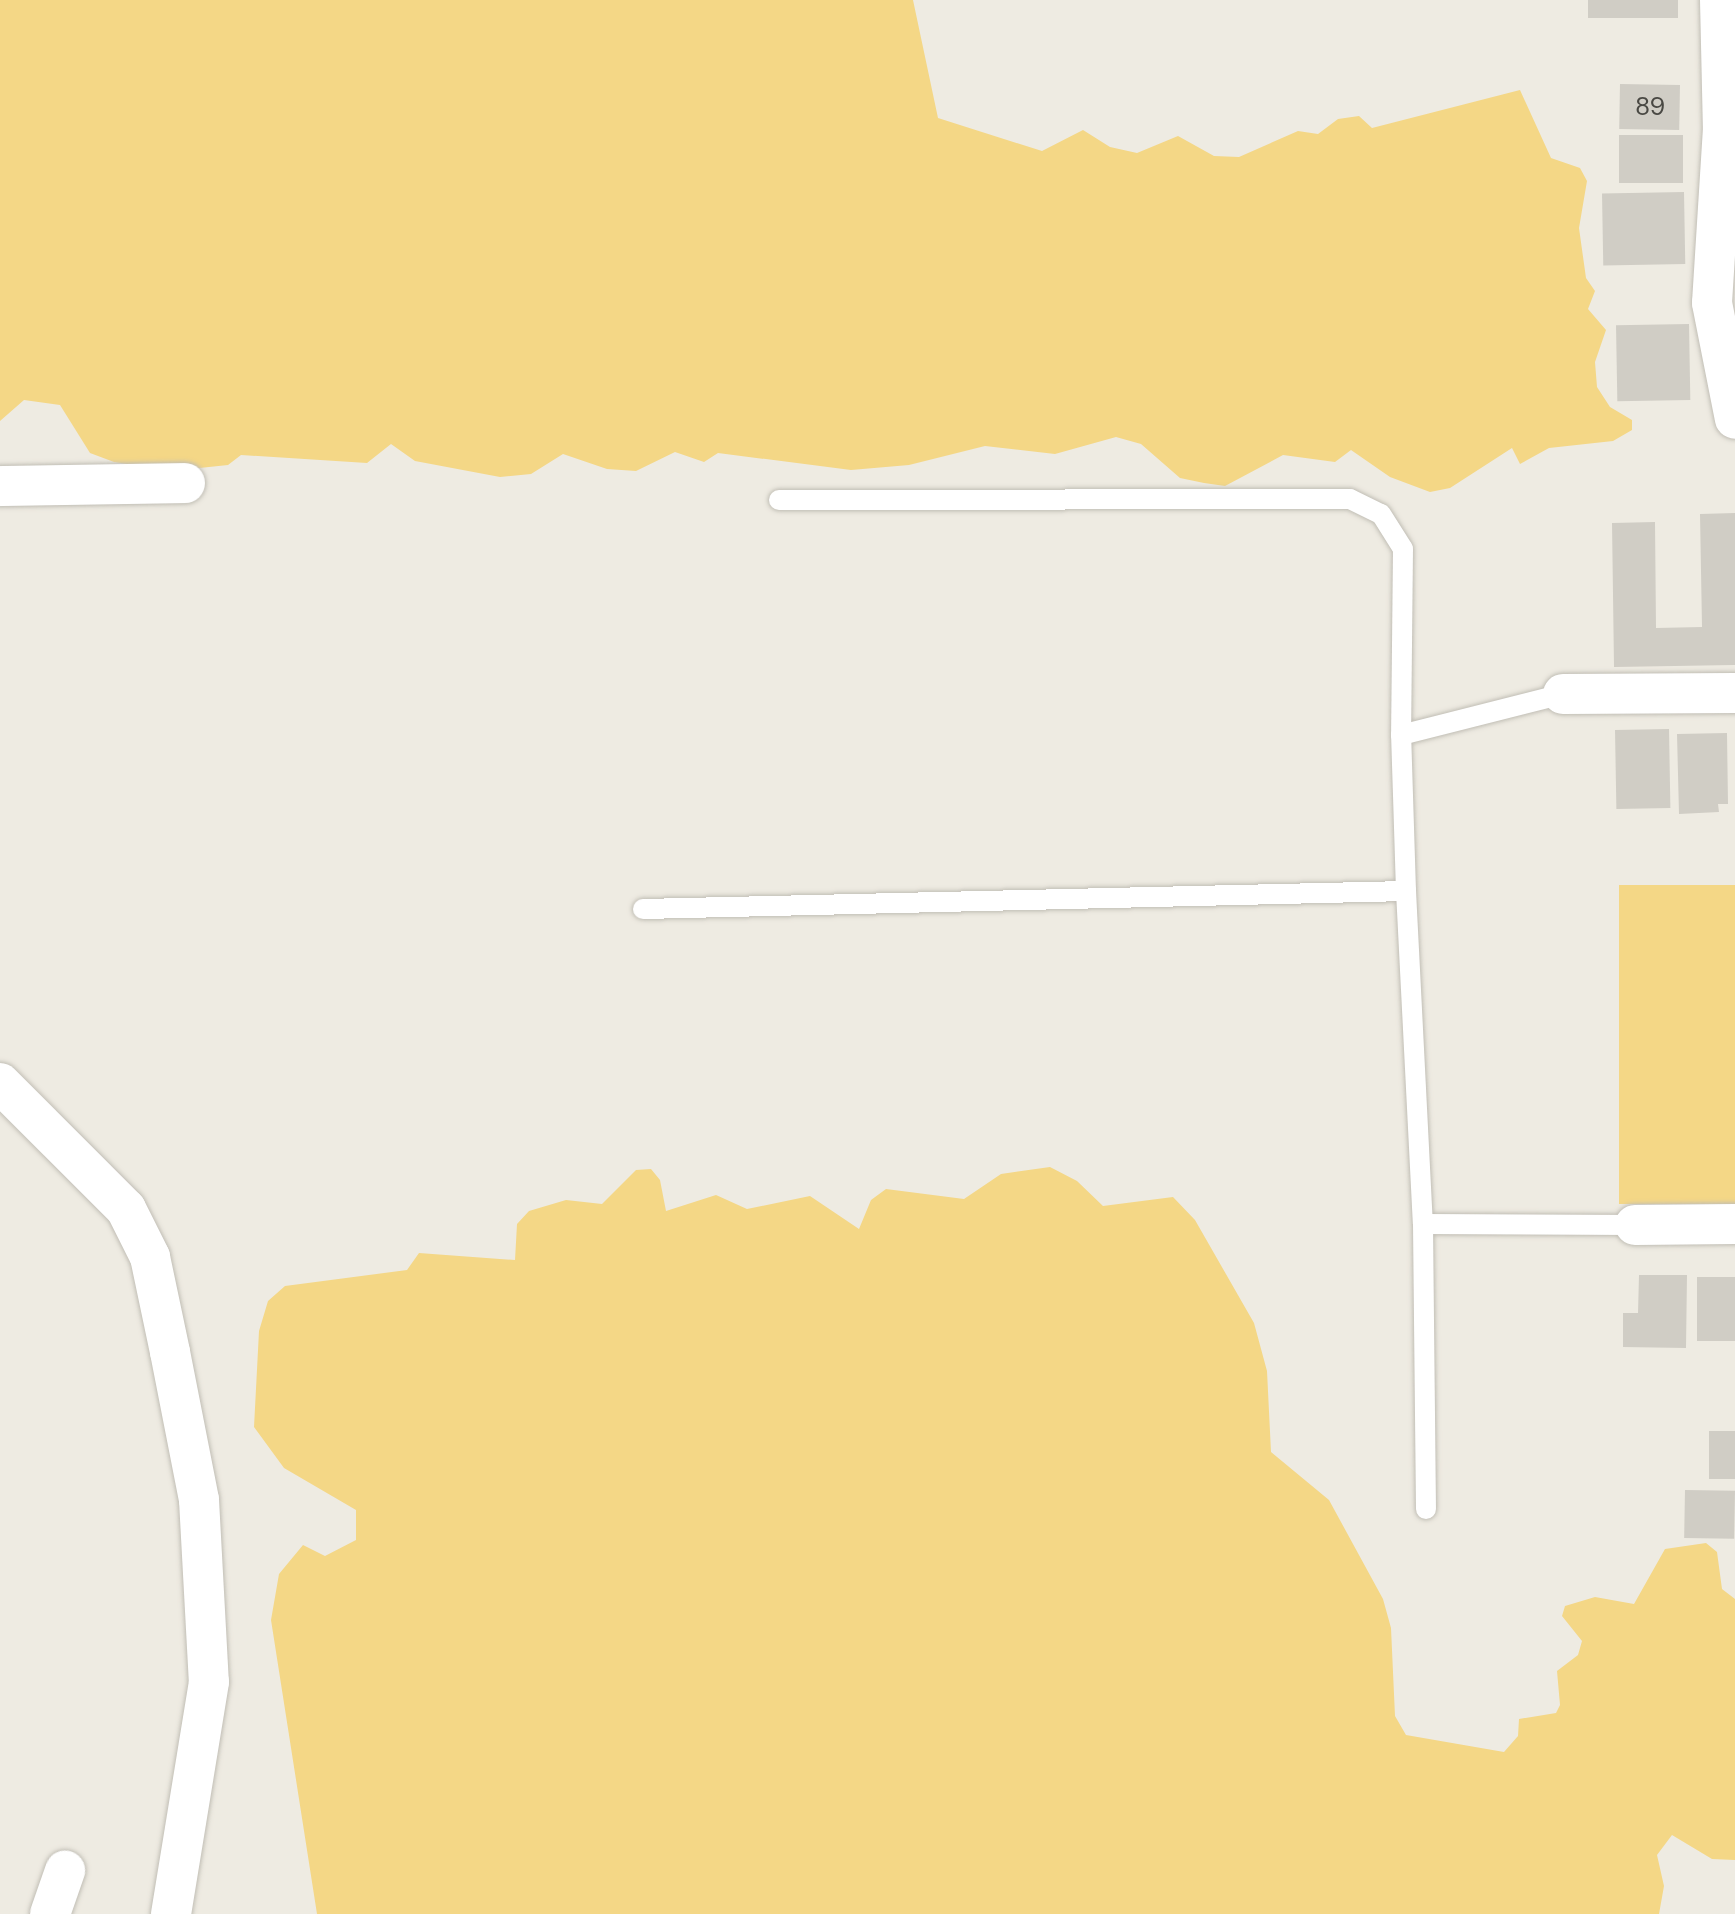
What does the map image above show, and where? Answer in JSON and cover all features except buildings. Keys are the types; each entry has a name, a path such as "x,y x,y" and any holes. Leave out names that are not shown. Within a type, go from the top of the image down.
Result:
{"street":[{"path":"1720,0 1723,128 1712,303 1735,419"},
{"path":"0,486 185,483"},
{"path":"1563,694 1735,693"},
{"path":"0,1083 126,1209 150,1257 170,1352 199,1500 209,1682 170,1914"},
{"path":"1636,1225 1735,1224"},
{"path":"50,1914 65,1870"}],"lane":[{"path":"778,500 1350,499 1382,514 1404,549 1401,735 1424,1224 1426,1510"},
{"path":"1401,735 1563,694"},
{"path":"643,909 1406,891"},
{"path":"1424,1224 1636,1225"}],"shaded area":[{"path":"0,0 913,0 938,118 1042,151 1083,130 1110,147 1137,153 1178,136 1214,156 1239,157 1298,131 1318,134 1338,119 1359,116 1372,128 1520,90 1551,158 1580,168 1587,181 1579,228 1586,278 1595,291 1588,309 1606,330 1595,362 1597,387 1610,407 1632,420 1632,430 1613,441 1549,448 1520,464 1512,448 1450,488 1430,492 1390,477 1351,450 1335,462 1283,455 1225,486 1204,483 1180,478 1141,444 1116,437 1055,454 985,446 909,465 851,470 718,453 704,462 675,452 636,471 607,469 563,454 531,474 500,477 415,461 391,444 367,463 241,455 228,465 171,471 114,462 90,453 60,405 24,400 0,421"},
{"path":"1619,885 1735,885 1735,1204 1619,1204"},
{"path":"1050,1167 1077,1181 1103,1206 1173,1197 1195,1220 1254,1323 1267,1371 1271,1452 1329,1500 1383,1599 1391,1628 1395,1716 1406,1735 1504,1752 1518,1736 1519,1719 1556,1713 1560,1705 1557,1671 1578,1655 1582,1641 1562,1616 1565,1606 1595,1597 1634,1604 1665,1549 1706,1543 1717,1552 1722,1589 1735,1599 1735,1860 1712,1859 1672,1835 1657,1855 1664,1886 1659,1914 317,1914 271,1620 279,1574 303,1545 325,1556 356,1540 356,1510 284,1468 254,1427 259,1331 268,1301 285,1286 407,1270 419,1253 515,1260 517,1224 529,1211 566,1200 602,1204 636,1170 651,1169 660,1180 666,1211 716,1195 747,1209 810,1196 859,1229 871,1200 886,1189 964,1199 1001,1174"}]}
